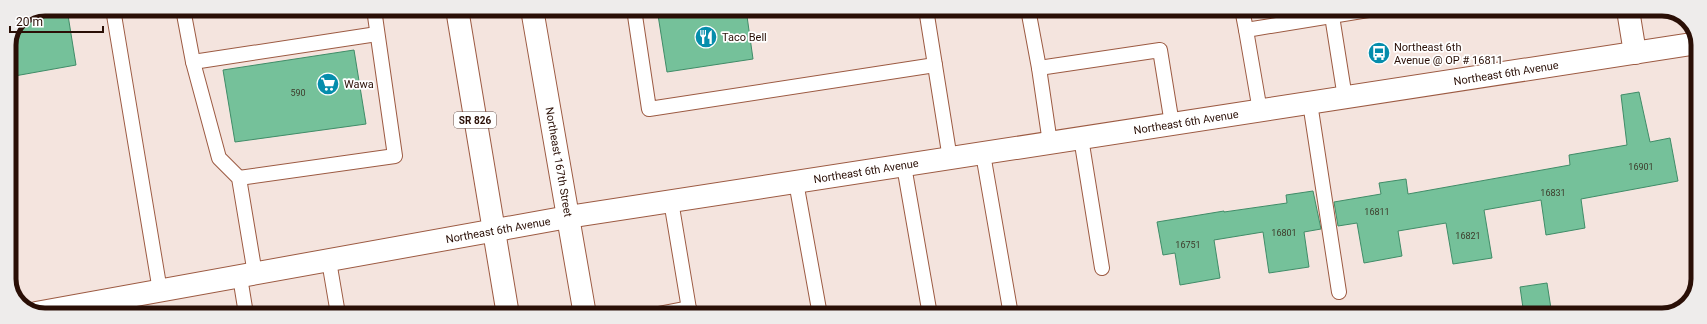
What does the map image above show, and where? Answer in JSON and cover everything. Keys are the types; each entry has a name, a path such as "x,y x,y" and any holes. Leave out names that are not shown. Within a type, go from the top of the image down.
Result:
{"main road":[{"name":"SR 826","path":"458,16 507,308"},
{"name":"Northeast 167th Street","path":"533,16 584,308"},
{"path":"1629,16 1635,53"},
{"name":"Northeast 6th Avenue","path":"85,308 160,291 568,217 1691,44"}],"lane":[{"path":"114,16 160,291"},
{"path":"184,16 192,62 219,158 239,178 247,275 246,308"},
{"path":"239,178 395,156 375,16"},
{"path":"635,16 649,109 935,65"},
{"path":"927,16 950,158"},
{"path":"1029,16 1039,68 1050,143"},
{"path":"1243,16 1260,111"},
{"path":"1246,30 1332,16 1345,98"},
{"path":"192,62 378,34"},
{"path":"1039,68 1160,50 1172,124"},
{"path":"1310,103 1339,292"},
{"path":"1081,138 1102,268"},
{"path":"983,154 1010,308"},
{"path":"904,166 929,308"},
{"path":"796,182 819,308"},
{"path":"671,201 689,308"},
{"path":"329,261 337,308"}],"building":[{"path":"45,16 68,16 76,65 16,76 16,45 18,34 29,21 34,18"},
{"name":"Taco Bell","path":"658,16 747,16 753,59 667,72"},
{"path":"354,50 366,124 235,142 223,70"},
{"path":"1639,92 1650,142 1670,138 1678,181 1581,199 1585,228 1546,235 1541,200 1484,210 1492,258 1453,264 1446,223 1398,231 1402,256 1364,263 1357,223 1338,226 1334,202 1381,194 1379,183 1406,179 1408,194 1570,165 1569,155 1627,145 1621,95"},
{"path":"1313,191 1321,229 1304,232 1309,267 1269,273 1263,232 1214,240 1220,278 1180,285 1175,253 1163,255 1157,222 1287,203 1286,195"},
{"path":"1547,283 1551,308 1523,308 1520,287"}],"place":[{"name":"Taco Bell","path":"706,37"},
{"name":"Northeast 6th Avenue @ OP # 16811","path":"1379,53"},
{"name":"Wawa","path":"328,84"}]}
